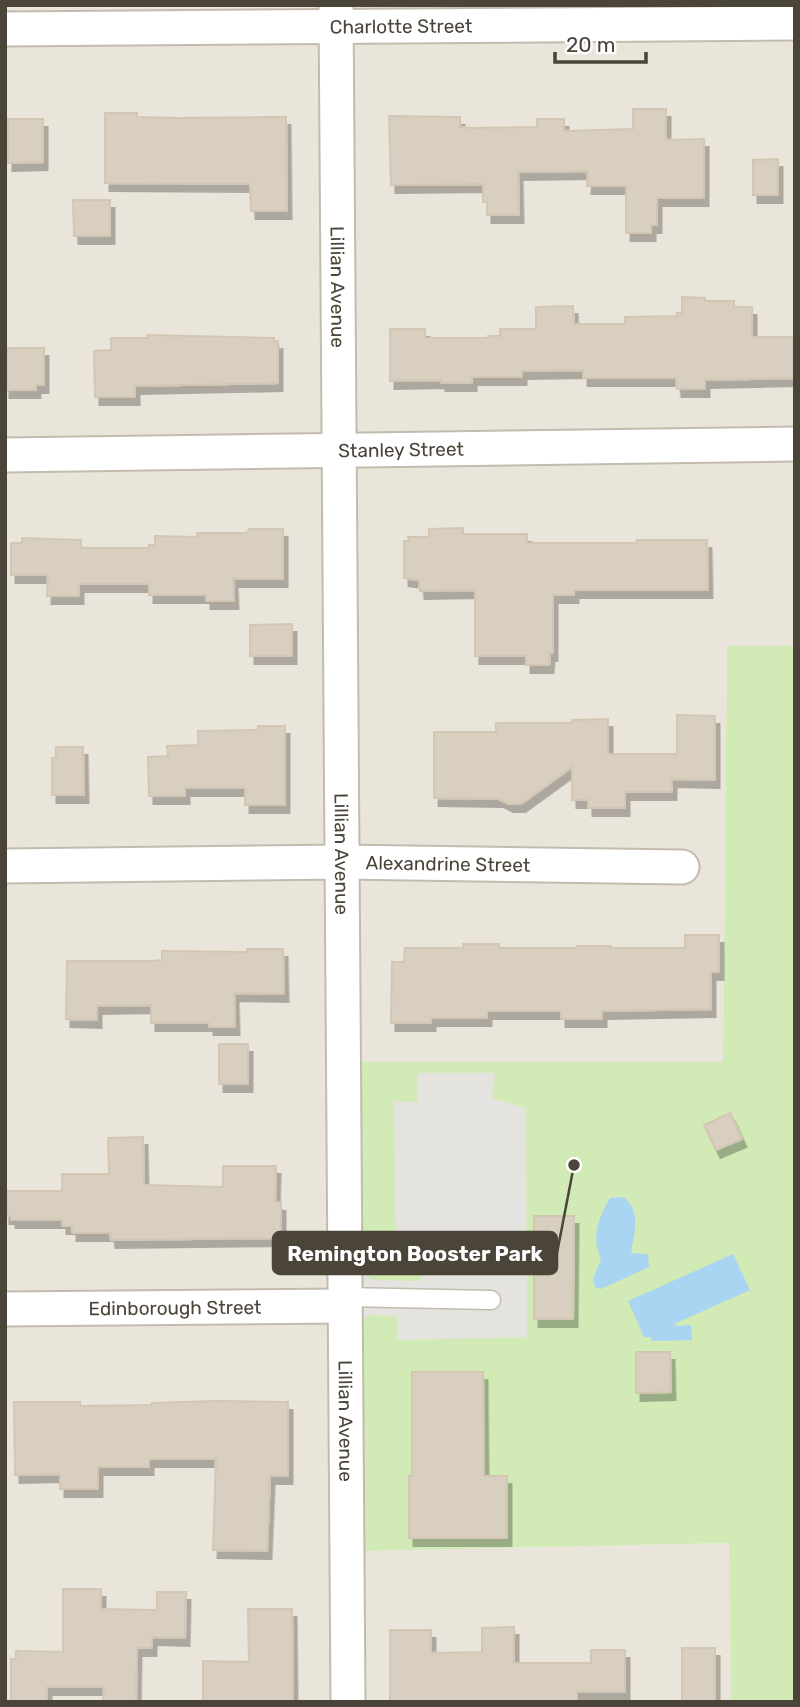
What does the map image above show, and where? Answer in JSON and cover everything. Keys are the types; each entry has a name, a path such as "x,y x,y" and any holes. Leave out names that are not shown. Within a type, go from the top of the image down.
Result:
{"street":[{"name":"Charlotte Street","path":"5,29 336,16 795,23"},
{"name":"Lillian Avenue","path":"336,16 348,1702"},
{"name":"Stanley Street","path":"5,455 795,444"},
{"name":"Alexandrine Street","path":"5,866 342,862 682,867"},
{"name":"Edinborough Street","path":"5,1309 345,1301"}],"lane":[{"path":"345,1301 491,1300"}],"shaded area":[{"path":"5,5 795,5 795,646 727,647 723,1062 351,1062 365,1551 730,1543 731,1702 5,1702"},
{"path":"418,1073 495,1073 492,1098 526,1108 527,1337 397,1340 397,1316 368,1315 358,1327 357,1268 372,1280 421,1281 421,1273 396,1274 394,1101 417,1102"}],"green space":[{"path":"727,646 795,646 795,1702 731,1702 729,1543 365,1551 350,1062 723,1062"}],"water":[{"path":"624,1197 630,1203 635,1216 631,1253 648,1254 649,1267 601,1289 595,1287 593,1279 601,1259 596,1243 597,1228 610,1198"},
{"path":"733,1254 750,1290 674,1324 691,1325 692,1340 652,1341 651,1337 644,1337 628,1301"}],"building":[{"path":"633,109 666,109 666,140 704,139 704,198 657,198 657,225 651,225 651,233 626,233 626,186 587,186 588,171 518,172 519,215 487,215 487,202 483,202 483,184 391,185 389,116 460,117 460,127 471,128 537,127 537,119 564,119 564,131 633,129"},
{"path":"105,113 137,113 137,117 177,118 286,117 287,211 251,211 250,184 105,183"},
{"path":"8,119 43,119 43,162 8,163"},
{"path":"778,159 778,195 753,195 753,160"},
{"path":"73,200 110,200 110,236 74,236"},
{"path":"682,297 705,298 705,301 734,301 734,307 752,307 752,337 795,337 795,378 705,380 705,389 677,389 676,378 583,378 583,370 522,371 522,377 472,377 472,383 441,383 441,380 390,381 390,329 425,329 425,338 488,338 500,336 500,329 536,329 536,307 573,306 574,324 625,324 625,317 677,316 677,313 682,313"},
{"path":"147,335 274,338 274,342 278,341 278,383 135,386 135,397 95,397 94,351 111,350 111,338 147,338"},
{"path":"8,348 44,348 44,385 36,385 36,390 5,390 5,352 8,352"},
{"path":"463,528 463,534 527,534 527,543 707,540 708,590 574,590 574,595 553,595 553,653 550,653 549,665 526,665 526,656 475,656 475,590 420,591 419,580 404,578 404,541 409,541 408,537 429,537 429,529"},
{"path":"249,529 283,529 283,579 233,579 234,601 206,601 206,595 149,595 149,584 79,584 79,596 47,596 48,575 11,575 11,543 22,543 22,538 81,540 81,548 149,548 149,545 155,545 155,536 197,537 197,533 247,533"},
{"path":"292,624 292,656 250,656 250,625"},
{"path":"677,715 715,716 715,780 672,779 672,792 625,792 625,808 588,808 588,800 572,800 572,767 521,804 509,804 499,799 434,798 434,732 496,732 496,723 572,723 572,720 608,719 608,754 677,754"},
{"path":"258,726 285,726 285,805 245,805 245,788 185,788 185,796 149,796 148,757 168,756 167,746 198,745 198,731 258,730"},
{"path":"56,747 83,747 84,795 52,795 52,758 56,758"},
{"path":"685,935 719,935 719,972 711,972 711,1009 602,1011 602,1019 561,1019 561,1011 487,1011 487,1018 431,1018 431,1023 391,1023 392,962 404,962 405,948 463,948 463,944 499,944 499,948 685,948"},
{"path":"247,949 283,949 284,994 234,993 235,1027 209,1027 209,1023 151,1023 151,1005 97,1006 97,1020 66,1019 67,961 151,961 162,960 162,951 247,952"},
{"path":"219,1044 248,1044 248,1084 219,1084"},
{"path":"730,1113 742,1139 716,1150 704,1125"},
{"path":"143,1137 144,1185 223,1187 223,1166 276,1166 275,1202 281,1203 281,1238 111,1240 110,1233 72,1233 72,1226 62,1226 62,1220 11,1220 11,1216 5,1216 5,1191 62,1191 62,1174 109,1174 108,1138"},
{"path":"534,1216 574,1216 573,1319 534,1319"},
{"path":"636,1352 670,1352 671,1392 636,1393"},
{"path":"412,1372 483,1372 484,1476 507,1476 507,1538 409,1538"},
{"path":"216,1401 288,1402 288,1476 270,1476 267,1551 213,1550 216,1459 149,1459 149,1467 98,1467 98,1489 60,1489 60,1474 15,1475 14,1402 80,1402 80,1406"},
{"path":"63,1589 101,1589 101,1609 157,1610 157,1592 186,1592 185,1638 152,1637 152,1648 137,1648 136,1702 103,1702 104,1687 47,1687 47,1701 11,1701 11,1659 16,1659 16,1651 63,1652"},
{"path":"248,1609 292,1609 293,1702 203,1702 203,1661 249,1662"},
{"path":"514,1627 514,1663 591,1663 591,1650 625,1650 625,1692 577,1692 577,1702 390,1702 390,1630 431,1630 431,1653 482,1652 482,1628"},
{"path":"682,1648 715,1648 715,1702 682,1702"}],"place":[{"name":"Remington Booster Park","path":"574,1165"}]}
